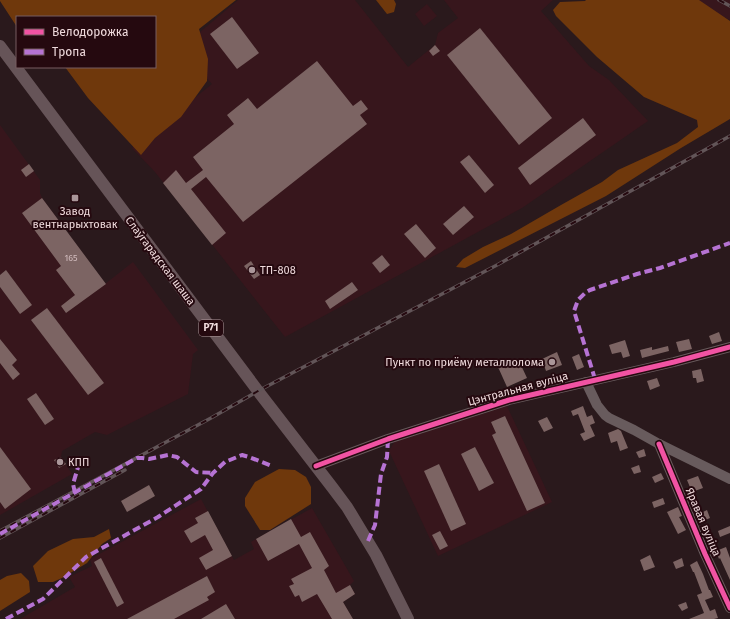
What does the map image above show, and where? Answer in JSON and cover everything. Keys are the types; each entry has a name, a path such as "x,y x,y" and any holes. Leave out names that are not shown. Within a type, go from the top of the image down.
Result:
{"main road":[{"name":"Слаўгарадская шаша","path":"0,46 16,67"},
{"name":"Слаўгарадская шаша","path":"17,68 253,385 343,502 362,531 383,568 408,619"}],"street":[{"name":"Цэнтральная вуліца","path":"316,466 388,439 509,400 674,362 730,347"},
{"path":"586,382 597,405 604,415 730,479"},
{"name":"Яравая вуліца","path":"659,444 705,554 730,608"}],"shaded area":[{"path":"236,0 199,29 208,59 207,81 181,117 155,138 141,155 88,98 66,68 156,68 156,16 16,16 16,25 0,1"},
{"path":"238,0 355,0 408,67 435,45 438,33 458,18 444,0 553,0 541,11 589,66 609,80 648,121 522,208 285,337 155,172 132,148 212,84 180,49"},
{"path":"376,0 394,0 396,4 394,12 387,14"},
{"path":"586,0 699,0 730,21 730,119 681,148 606,196 465,268 456,267 463,259 483,247 511,234 602,182 618,170 677,143 698,127 697,120 644,97 597,57 556,16 553,10 560,2"},
{"path":"687,0 730,0 730,20"},
{"path":"427,4 437,16 424,26 415,14"},
{"path":"0,125 40,180 40,193 42,198 105,284 133,262 198,350 193,354 188,394 107,435 95,432 62,451 61,457 72,474 0,515 0,287 20,313 6,270 0,275"},
{"path":"507,406 552,502 438,556 389,451 395,441"},
{"path":"279,469 295,470 306,477 311,487 311,504 270,530 260,530 245,506 245,498 255,482"},
{"path":"201,499 234,560 254,549 251,542 312,508 354,581 350,585 355,594 343,602 353,619 20,619 75,587 69,577 92,566 90,559"},
{"path":"109,529 111,538 102,544 87,563 53,582 38,582 33,566 48,551 73,539 94,537"},
{"path":"21,573 29,581 30,592 0,611 0,580 7,576"}],"building":[{"path":"232,17 259,53 237,69 210,34"},
{"path":"480,28 552,118 519,145 447,55"},
{"path":"435,45 440,51 433,56 429,51"},
{"path":"317,61 353,106 361,100 368,109 360,115 367,124 243,222 206,177 191,189 226,233 212,245 163,183 176,170 186,183 203,170 193,157 234,124 227,115 248,98 257,109"},
{"path":"583,118 596,135 530,185 518,168"},
{"path":"469,155 494,185 485,193 460,162"},
{"path":"29,164 34,171 26,177 21,170"},
{"path":"42,198 106,284 66,313 61,306 75,295 56,270 61,266 22,213"},
{"path":"464,206 474,217 453,235 443,224"},
{"path":"416,224 436,248 425,258 404,234"},
{"path":"382,255 390,265 380,273 372,263"},
{"name":"ТП-808","path":"251,261 260,275 254,279 244,266"},
{"path":"6,270 32,305 20,314 0,287 0,275"},
{"path":"352,282 358,290 330,309 325,301"},
{"path":"47,308 104,383 88,395 31,320"},
{"path":"719,332 722,341 712,344 709,336"},
{"path":"0,339 17,360 12,365 20,374 13,380 0,363"},
{"path":"689,339 692,349 679,352 676,342"},
{"path":"625,340 630,356 623,358 621,352 612,354 609,345"},
{"path":"668,346 669,351 642,358 640,350 652,347 652,350"},
{"name":"Пункт по приёму металлолома","path":"557,352 562,365 546,371 542,359"},
{"path":"579,354 584,367 577,370 572,357"},
{"path":"510,362 512,367 520,363 527,378 507,387 498,367"},
{"path":"701,369 704,381 697,383 696,378 693,378 692,371"},
{"path":"657,378 660,386 650,390 647,381"},
{"path":"36,393 54,419 45,425 27,399"},
{"path":"583,406 587,417 592,415 595,423 590,425 595,436 584,441 580,434 585,432 578,414 573,416 571,411"},
{"path":"505,416 545,503 527,511 492,435 496,433 491,422"},
{"path":"547,417 553,428 544,432 538,421"},
{"path":"618,429 621,431 628,448 620,451 617,441 611,443 608,433"},
{"path":"0,447 31,489 5,509 0,502"},
{"path":"475,447 494,483 479,491 461,454"},
{"path":"644,449 646,456 639,458 636,452"},
{"name":"КПП","path":"61,457 66,464 59,468 54,460"},
{"path":"439,464 466,524 451,531 424,471"},
{"path":"639,465 641,472 634,474 631,468"},
{"path":"661,473 664,479 655,483 652,477"},
{"path":"698,476 703,488 692,492 687,480"},
{"path":"149,485 155,496 127,512 121,501"},
{"path":"663,498 665,504 654,508 652,502"},
{"path":"678,507 682,516 679,517 686,530 678,534 667,512"},
{"path":"707,510 710,518 703,521 699,514"},
{"path":"208,511 232,556 206,570 199,558 213,550 205,535 191,543 184,531 198,523 195,518"},
{"path":"291,519 301,537 310,532 329,566 324,570 336,593 350,585 355,594 343,602 353,619 332,619 317,594 302,602 299,595 295,597 289,586 294,584 291,579 312,568 299,544 268,561 256,539"},
{"path":"730,526 730,533 720,537 718,531"},
{"path":"440,531 448,546 440,550 432,535"},
{"path":"726,547 730,558 730,580 716,551"},
{"path":"650,555 655,567 644,571 640,560"},
{"path":"101,558 124,603 117,607 94,562"},
{"path":"682,558 684,566 676,569 673,562"},
{"path":"697,561 713,597 705,600 710,611 715,609 718,618 689,619 704,613 697,595 702,593 690,565"},
{"path":"207,576 215,592 207,597 209,600 174,619 127,619"},
{"path":"686,602 688,608 682,611 678,605"},
{"path":"226,604 235,619 201,619"}],"railway":[{"path":"719,0 730,6"},
{"path":"0,531 211,418 258,391 497,265 730,136"},
{"path":"0,538 125,470"}],"marked path":[{"path":"595,379 574,311 578,300 590,290 660,268 730,243"},
{"path":"368,541 375,525 381,474 387,457 388,439"},
{"path":"0,534 137,458 149,459 168,455 177,457 196,472 213,473"},
{"path":"6,619 43,599 86,557 158,517 201,489 213,473 225,462 242,455 272,466"},
{"path":"75,493 73,484 79,464"}],"cycle path":[{"path":"316,466 388,439 509,400 674,362 730,347"},
{"path":"659,444 705,554 730,608"}],"place":[{"name":"Завод вентнарыхтовак","path":"75,198"},
{"name":"ТП-808","path":"252,270"},
{"name":"Пункт по приёму металлолома","path":"552,362"},
{"name":"КПП","path":"60,462"}]}
